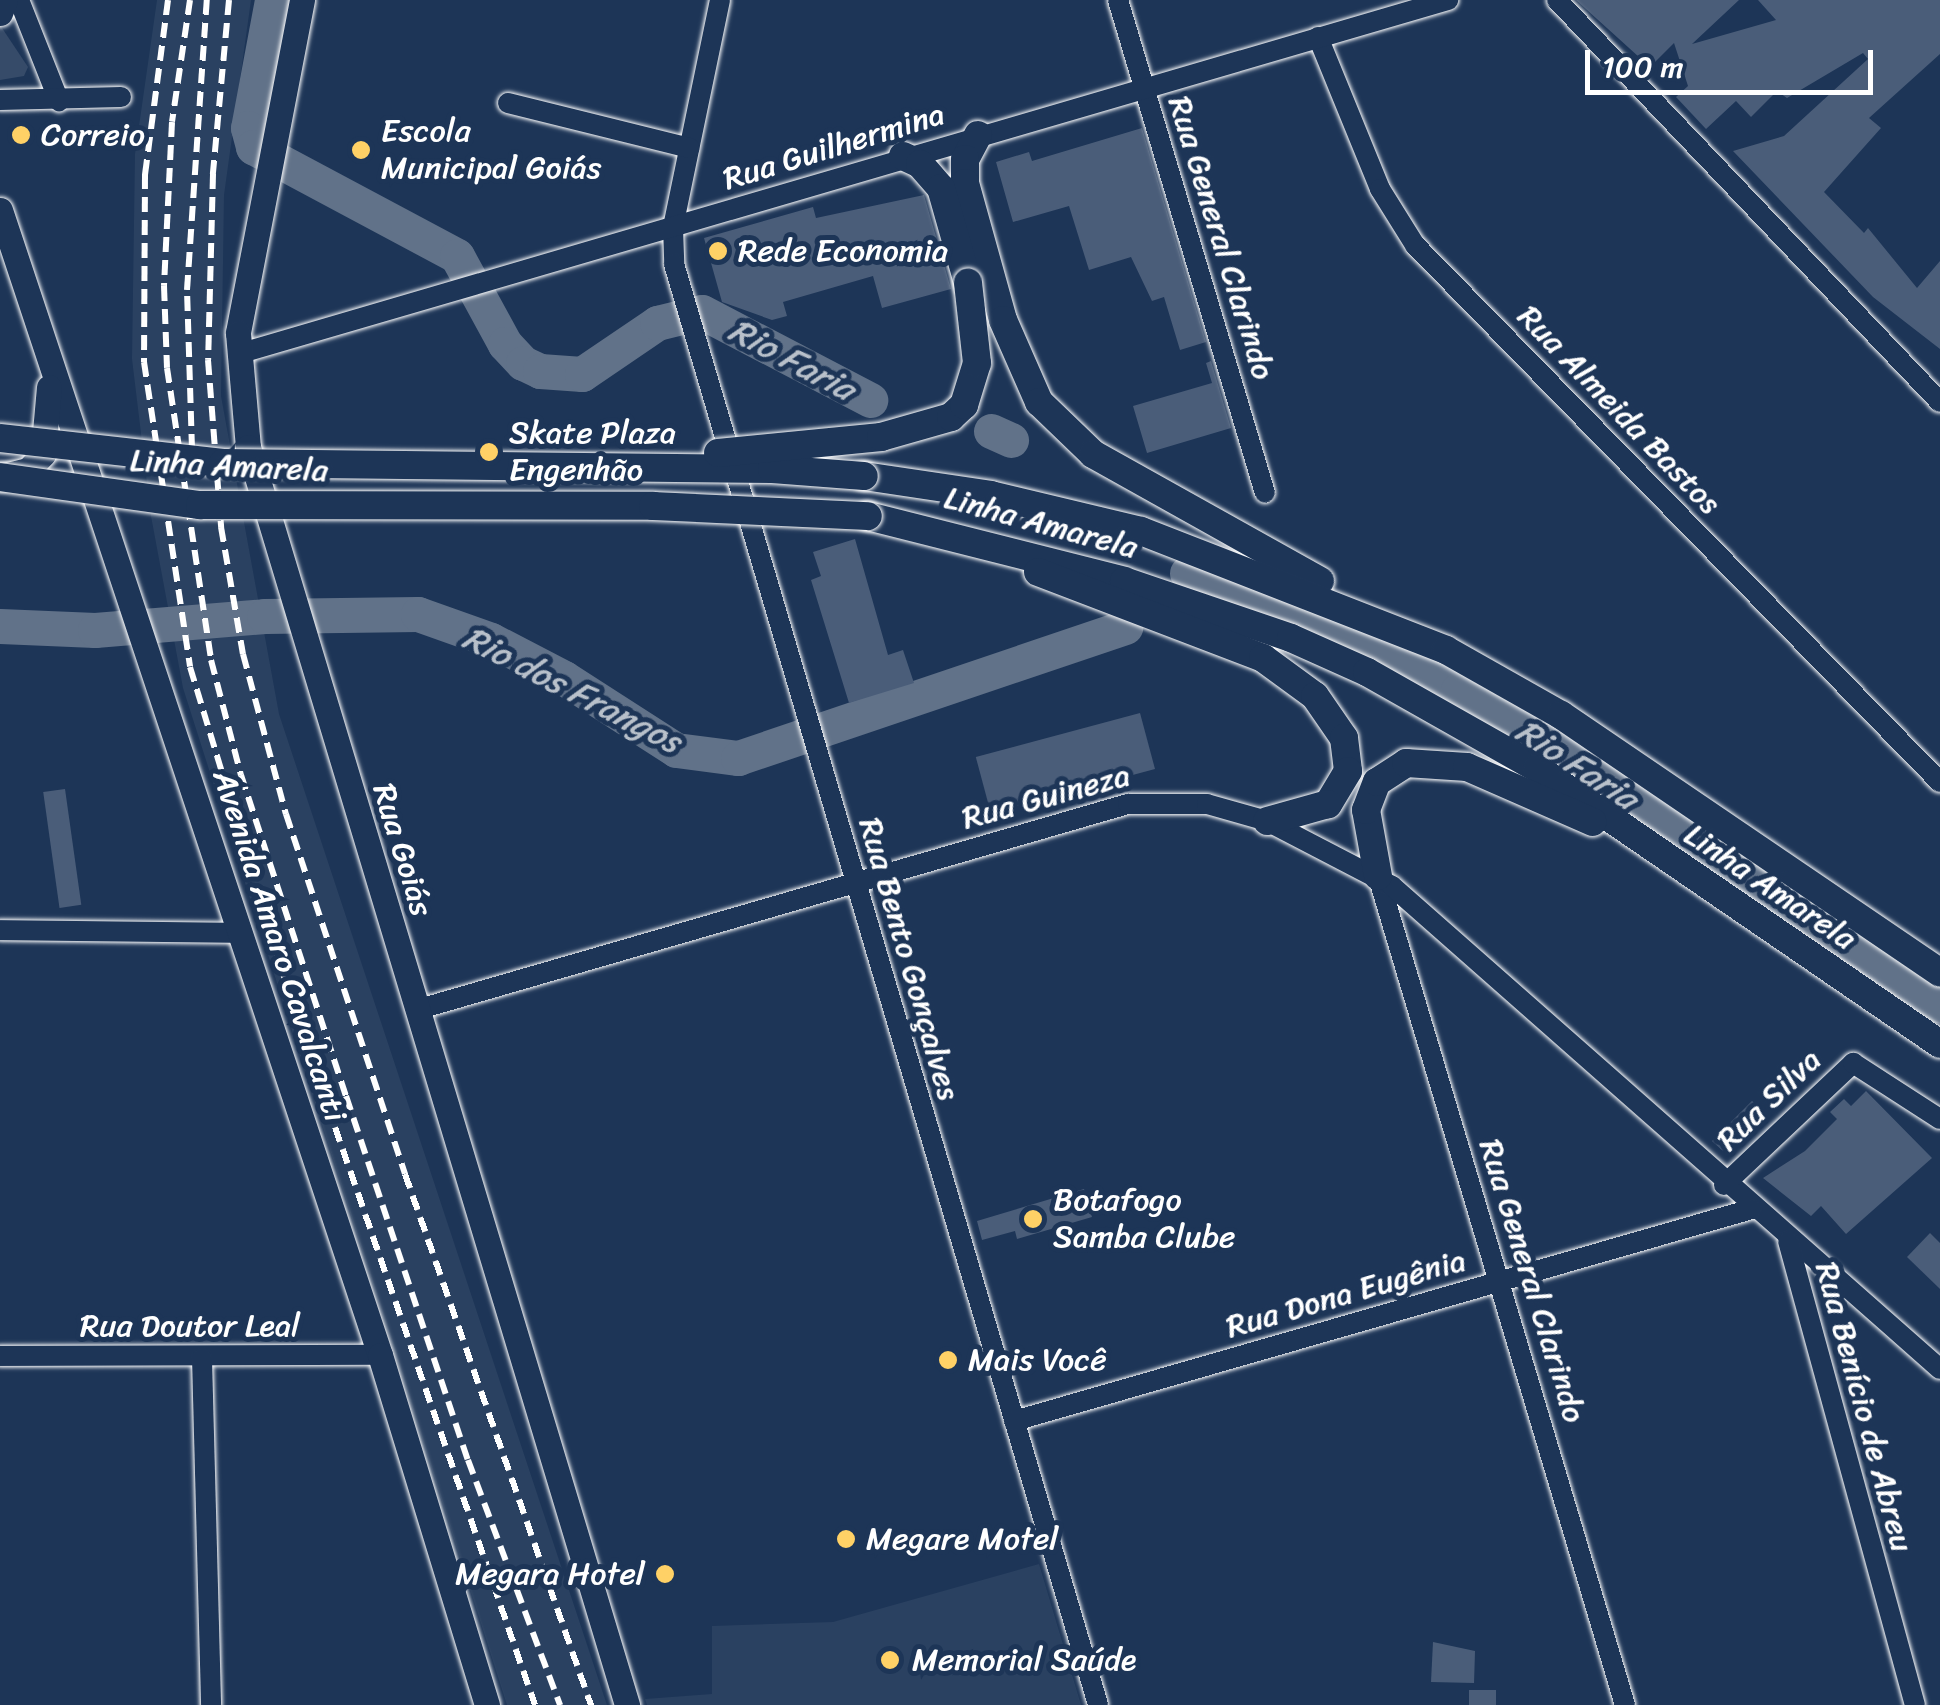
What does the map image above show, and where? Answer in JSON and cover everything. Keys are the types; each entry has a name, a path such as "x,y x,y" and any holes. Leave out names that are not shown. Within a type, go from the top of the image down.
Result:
{"highway":[{"path":"978,135 965,159 966,183 1003,320 1040,402 1093,454 1308,574 1365,616"},
{"path":"658,468 707,455 881,437 951,417 964,405 977,363 968,282 941,188 920,164 903,156"},
{"name":"Linha Amarela","path":"0,438 224,463 658,468 864,476 991,494 1105,521 1365,616 1530,696 1940,973"},
{"name":"Linha Amarela","path":"0,477 200,505 653,506 868,516 1124,580 1292,638 1478,731 1940,1044"},
{"path":"968,541 1263,658 1315,696 1344,738 1348,771 1328,804 1267,821"},
{"path":"1378,876 1366,831 1370,794 1390,771 1425,759 1490,775 1627,833"}],"main road":[{"path":"0,13 5,0"},
{"name":"Rua Goiás","path":"302,0 262,194 238,354 248,447 627,1705"},
{"name":"Avenida Amaro Cavalcanti","path":"0,210 380,1355 487,1705"},
{"path":"0,477 28,470 48,440 46,357"},
{"path":"28,470 61,488 80,509 138,626"}],"street":[{"path":"19,0 59,101"},
{"path":"673,227 720,0"},
{"name":"Rua General Clarindo","path":"1118,0 1265,493"},
{"name":"Rua Guilhermina","path":"238,354 903,156 1448,0"},
{"path":"1557,0 1940,402"},
{"name":"Rua Almeida Bastos","path":"1318,37 1380,190 1406,234 1940,782"},
{"path":"0,100 121,96"},
{"path":"508,103 690,148"},
{"name":"Rua Bento Gonçalves","path":"673,227 682,291 1098,1705"},
{"name":"Rua Guineza","path":"416,1010 854,881 1157,799 1207,804 1267,821 1378,876 1724,1185 1940,1369"},
{"name":"Rua General Clarindo","path":"1378,876 1502,1280 1624,1705"},
{"path":"0,930 240,933"},
{"name":"Rua Silva","path":"1724,1185 1858,1062 1940,1119"},
{"name":"Rua Dona Eugênia","path":"1014,1421 1752,1209"},
{"name":"Rua Benício de Abreu","path":"1788,1241 1916,1705"},
{"name":"Rua Doutor Leal","path":"0,1356 380,1355"},
{"path":"202,1358 211,1705"}],"shaded area":[{"path":"157,0 251,0 224,195 221,396 279,714 607,1705 507,1705 183,688 151,516 132,359 135,154"},
{"path":"0,25 28,67 24,76 0,80"},
{"name":"Memorial Saúde","path":"1039,1564 1081,1705 647,1705 645,1699 712,1694 712,1626 833,1622"}],"building":[{"path":"1576,0 1739,0 1692,44 1776,20 1758,0 1940,0 1940,54 1869,118 1881,128 1824,192 1864,233 1868,228 1917,288 1940,261 1940,349 1873,297 1733,151 1784,136 1868,59 1863,53 1787,98 1777,91 1751,117 1736,101 1706,129 1676,97 1688,86 1674,43 1650,67"},
{"path":"1142,128 1206,342 1180,350 1164,297 1152,301 1131,257 1089,270 1069,206 1013,222 996,162 1029,152 1032,161"},
{"path":"924,195 951,289 882,308 873,276 783,302 787,316 772,320 722,302 704,238 813,207 816,218"},
{"path":"1211,361 1231,428 1147,453 1133,406 1212,383 1206,363"},
{"path":"855,539 888,655 903,650 914,683 849,703 811,580 821,576 813,552"},
{"path":"1140,713 1155,769 991,813 976,757"},
{"path":"65,789 81,905 59,908 43,792"},
{"path":"1866,1091 1932,1158 1846,1234 1821,1206 1811,1216 1763,1178 1805,1151 1837,1119 1830,1112 1844,1099 1851,1106"},
{"path":"1752,1101 1766,1113 1723,1151 1712,1141"},
{"name":"Botafogo Samba Clube","path":"1084,1189 1092,1217 1017,1239 1015,1231 982,1240 977,1221"},
{"path":"1930,1233 1940,1243 1940,1289 1907,1257"},
{"path":"1433,1642 1475,1651 1474,1683 1431,1682"},
{"path":"1469,1690 1496,1690 1496,1705 1469,1705"}],"waterway":[{"name":"Rio Faria","path":"272,0 248,128 253,147 457,256 505,344 523,363 540,371 582,374 657,323 702,312 870,400"},
{"name":"Rio Faria","path":"991,431 1011,440"},
{"name":"Rio Faria","path":"1187,573 1346,634 1458,690 1546,742 1940,1006"},
{"name":"Rio dos Frangos","path":"0,626 95,630 264,616 418,614 491,640 564,678 676,750 738,758 1125,627"}],"railway":[{"path":"168,0 145,174 144,362 190,667 290,997 535,1705"},
{"path":"190,0 172,122 164,286 167,368 211,660 241,775 346,1096 468,1460 560,1705"},
{"path":"192,449 187,290 207,0"},
{"path":"229,0 213,174 208,360 221,527 243,654 286,814 405,1174 591,1705"}],"place":[{"name":"Correio","path":"21,135"},
{"name":"Escola Municipal Goiás","path":"361,150"},
{"name":"Rede Economia","path":"718,251"},
{"name":"Skate Plaza Engenhão","path":"489,452"},
{"name":"Botafogo Samba Clube","path":"1033,1219"},
{"name":"Mais Você","path":"948,1360"},
{"name":"Megare Motel","path":"846,1539"},
{"name":"Megara Hotel","path":"665,1574"},
{"name":"Memorial Saúde","path":"890,1660"}]}
